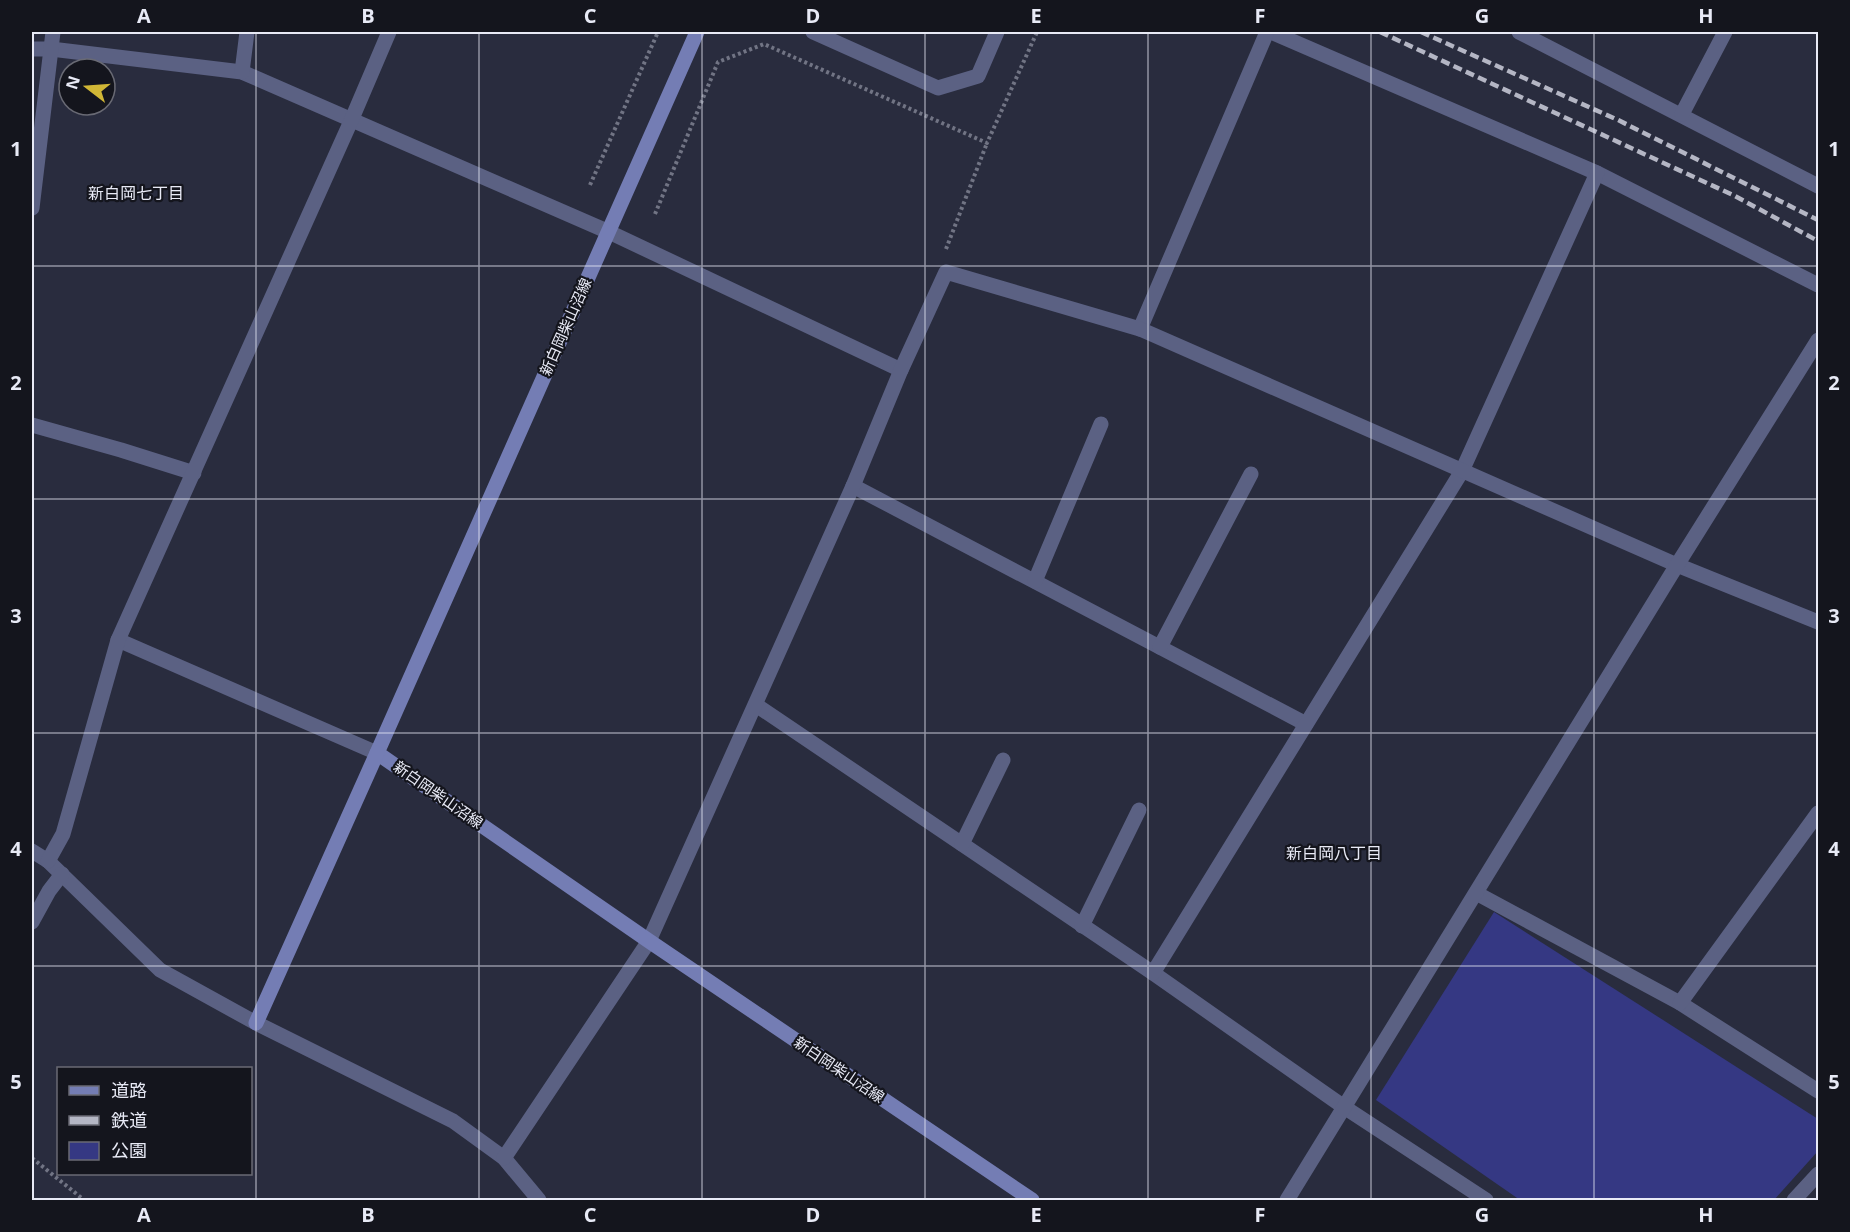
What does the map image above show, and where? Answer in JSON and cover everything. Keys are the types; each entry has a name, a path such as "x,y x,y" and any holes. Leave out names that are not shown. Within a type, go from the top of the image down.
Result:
{"street":[{"path":"32,208 53,32"},
{"path":"242,72 247,32"},
{"path":"48,861 63,834 118,640 389,32"},
{"name":"新白岡柴山沼線","path":"697,32 377,753 649,941 1032,1200"},
{"path":"813,32 938,88 978,76 997,32"},
{"path":"1140,328 1269,32 1597,173 1818,285"},
{"path":"1519,32 1818,186"},
{"path":"1682,114 1725,32"},
{"path":"32,49 51,49 242,72 609,232 901,370"},
{"path":"1153,973 1462,471 1597,173"},
{"path":"504,1158 649,941 756,705 853,486 901,370 946,272 1140,328 1677,565 1818,622"},
{"path":"1287,1200 1818,340"},
{"path":"1035,581 1101,424"},
{"path":"32,425 194,473"},
{"path":"1160,647 1251,474"},
{"path":"853,486 1306,724"},
{"path":"118,640 377,753 256,1023"},
{"path":"756,705 1153,973 1344,1107 1486,1200"},
{"path":"962,844 1003,760"},
{"path":"1082,926 1138,810"},
{"path":"1680,1003 1818,813"},
{"path":"32,851 62,874 160,970 256,1023 453,1121 504,1158 539,1200"},
{"path":"32,922 49,891 62,874"},
{"path":"1476,893 1680,1003 1818,1091"},
{"path":"1794,1200 1818,1174"}],"path":[{"path":"590,185 658,32"},
{"path":"946,272 946,246 987,143 1037,32"},
{"path":"655,214 718,62 764,44 987,143"},
{"path":"32,1158 84,1200"}],"green space":[{"path":"1494,912 1818,1119 1818,1151 1774,1200 1520,1200 1376,1100"}],"railway":[{"path":"1380,32 1735,196 1818,241"},
{"path":"1421,32 1618,120 1818,220"}],"district":[{"name":"新白岡七丁目","path":"136,193"},
{"name":"新白岡八丁目","path":"1334,853"}]}
